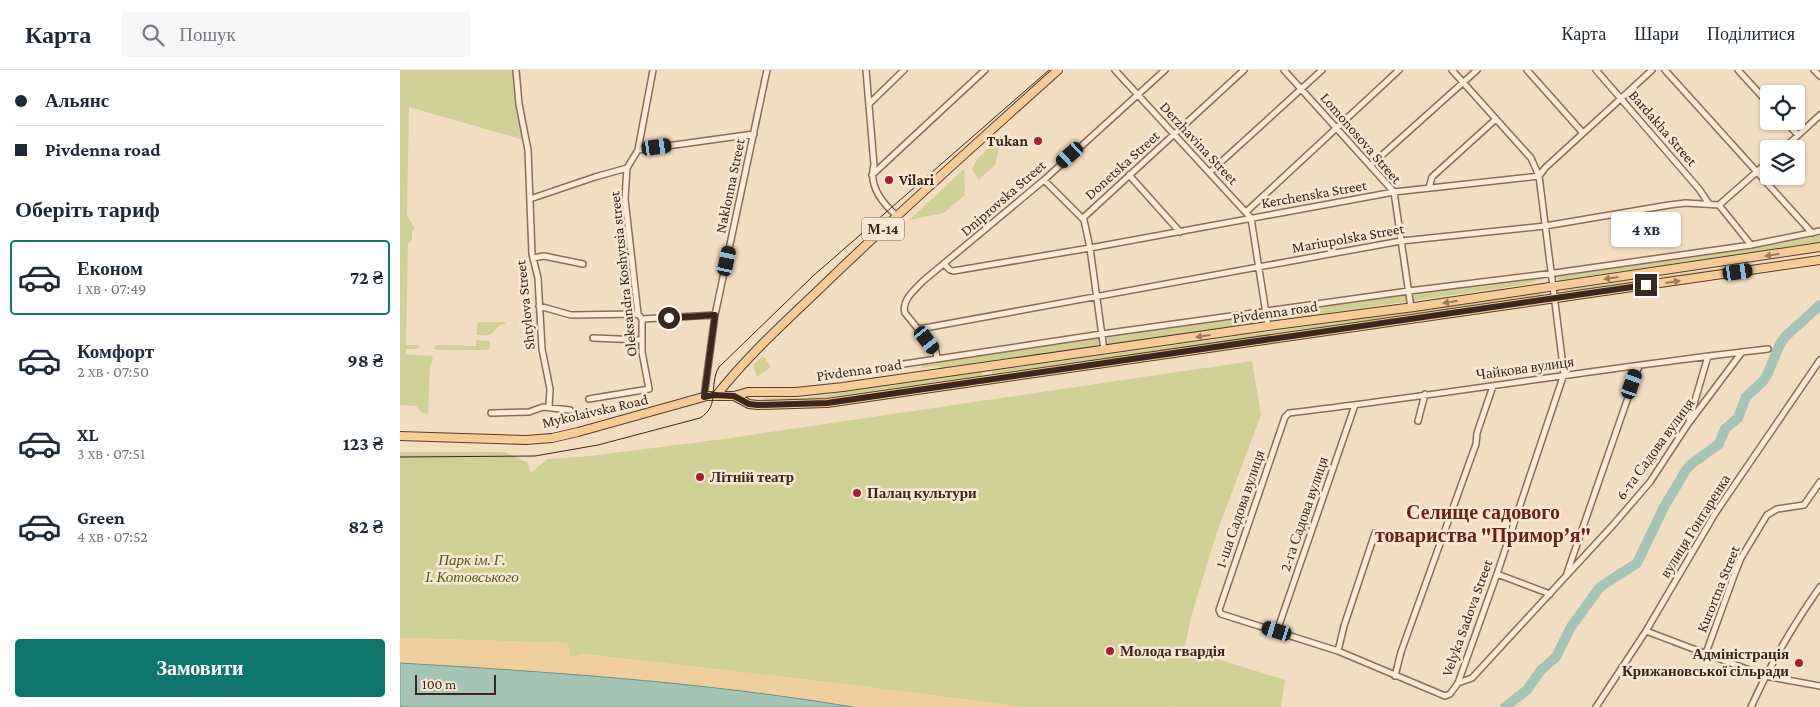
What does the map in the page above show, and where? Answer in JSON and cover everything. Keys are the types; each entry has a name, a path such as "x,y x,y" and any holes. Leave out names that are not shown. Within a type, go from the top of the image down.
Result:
{"main road":[{"name":"М-14","path":"716,396 766,340 897,216 1058,70"},
{"name":"Pivdenna road","path":"734,396 748,392 796,392 843,387 1268,326 1411,308 1820,247"},
{"path":"1755,257 1757,270"},
{"path":"734,396 749,404 795,405 827,403 1820,260"},
{"path":"984,366 986,380"},
{"name":"Mykolaivska Road","path":"400,436 526,440 552,438 704,397 734,396"}],"street":[{"name":"Shtylova Street","path":"516,70 519,104 528,150 533,258 538,278 542,349 550,389 549,407"},
{"name":"Oleksandra Koshytsia street","path":"589,399 649,389 642,352 642,319 638,314 625,199 627,168 638,150 653,70"},
{"name":"Naklonna Street","path":"704,397 715,315 767,70"},
{"path":"866,70 874,165 871,175 878,195 897,216"},
{"path":"870,102 904,70"},
{"path":"871,175 985,70"},
{"name":"Derzhavina Street","path":"1114,70 1251,218"},
{"name":"Dniprovska Street","path":"919,329 905,313 904,306 913,292 1044,180 1165,70"},
{"name":"Donetska Street","path":"1082,218 1244,70"},
{"name":"Lomonosova Street","path":"1284,70 1394,192 1411,308"},
{"path":"1210,172 1322,70"},
{"path":"1246,212 1399,70"},
{"path":"1452,70 1531,158 1539,176 1545,168 1652,70"},
{"path":"1372,166 1477,70"},
{"path":"1527,70 1583,133"},
{"name":"Bardakha Street","path":"1596,70 1700,189 1709,204"},
{"path":"1665,70 1812,233"},
{"path":"1738,70 1760,94"},
{"path":"1814,70 1820,76"},
{"path":"1793,140 1820,115"},
{"path":"1429,188 1432,177 1496,119"},
{"path":"1793,130 1798,136"},
{"path":"638,150 754,134"},
{"path":"530,199 627,168"},
{"path":"1751,245 1720,205 1760,169"},
{"path":"1129,175 1180,232"},
{"name":"Kerchenska Street","path":"944,264 953,271 1180,232 1394,192 1539,176"},
{"name":"Velyka Sadova Street","path":"1395,676 1435,693 1448,696 1453,692 1458,683 1497,574 1564,374 1539,176"},
{"path":"1044,180 1082,218 1090,248 1104,350"},
{"name":"Mariupolska Street","path":"919,329 1401,241 1545,226 1669,205 1720,205"},
{"path":"1251,218 1268,326"},
{"path":"897,365 1102,334 1751,245 1820,231"},
{"path":"533,258 544,256 583,264"},
{"path":"539,306 572,315 638,314"},
{"path":"642,319 715,315"},
{"path":"919,329 936,351 937,359"},
{"path":"593,338 642,340"},
{"name":"Чайкова вулиця","path":"1286,415 1289,413 1493,386 1564,374 1639,366 1768,348"},
{"name":"6-та Садова вулиця","path":"1458,683 1472,678 1613,525 1650,482 1688,424 1742,352"},
{"path":"1688,424 1708,356"},
{"name":"вулиця Гонтаренка","path":"1596,707 1646,631 1716,512 1820,360"},
{"path":"1566,574 1639,366"},
{"path":"1277,631 1338,651 1395,676 1401,652 1476,444 1477,434 1493,386"},
{"path":"1418,421 1425,394"},
{"name":"2-га Садова вулиця","path":"1277,631 1355,405"},
{"path":"491,413 529,412 543,407 570,410"},
{"name":"1-ша Садова вулиця","path":"1277,631 1220,612 1237,554 1286,415"},
{"name":"Kurortna Street","path":"1706,653 1738,566 1766,515 1777,509 1804,505 1820,482"},
{"path":"1338,651 1344,626 1376,533"},
{"path":"1497,574 1550,594"},
{"path":"1751,707 1765,676 1786,638 1820,587"},
{"path":"1646,631 1765,676 1820,686"}],"green space":[{"path":"400,70 513,70 524,140 409,107 407,215 415,229 412,231 412,240 408,244 406,345 418,345 420,347 418,349 406,349 406,354 433,357 430,368 428,414 421,412 416,406 400,405"},
{"path":"1002,136 995,165 979,180 972,169 977,159"},
{"path":"964,169 965,195 944,213 909,220"},
{"path":"1820,233 1820,242 1811,244 1560,280 1556,277 1752,247"},
{"path":"1751,264 1751,267 1564,294 1564,290"},
{"path":"1545,275 1546,278 1522,285 1273,321 1270,316 1271,314"},
{"path":"1542,293 1542,296 992,374 992,371"},
{"path":"1263,314 1263,322 1109,344 1105,340 1106,336"},
{"path":"479,322 505,322 505,324 499,326 490,335 477,335 477,325"},
{"path":"1097,337 1101,342 1098,345 941,368 938,366 922,368 922,363"},
{"path":"476,340 489,341 489,350 437,350 434,348 436,345 476,346"},
{"path":"763,356 771,367 757,377 753,365"},
{"name":"Парк ім. Г. І. Котовського","path":"1252,361 1261,415 1216,535 1191,617 1183,656 1189,650 1285,680 1281,707 1021,707 861,686 583,654 570,658 567,643 400,638 400,452 504,452 527,462 531,473 547,459 590,456 716,440"},
{"path":"982,372 982,376 817,399 763,400 763,398 805,398"}],"sand":[{"path":"400,638 567,643 571,658 583,654 861,686 1021,707 853,707 825,702 400,663"}],"shaded area":[{"path":"400,663 570,674 684,684 853,707 400,707"}],"waterway":[{"path":"1505,707 1527,690 1541,670 1556,657 1571,627 1600,587 1637,563 1664,507 1686,470 1719,444 1725,429 1738,418 1746,397 1767,375 1780,344 1786,336 1820,305"}],"tram line":[{"path":"400,457 535,456 598,445 700,418 710,407 714,381 719,367 813,276 1049,70"}],"place":[{"name":"Tukan","path":"1038,141"},
{"name":"Vilari","path":"889,180"},
{"name":"Літній театр","path":"700,477"},
{"name":"Палац культури","path":"857,493"},
{"name":"Молода гвардія","path":"1110,651"},
{"name":"Адміністрація Крижановської сільради","path":"1799,663"}],"district":[{"name":"Селище садового товариства \"Примор’я\"","path":"1483,524"}],"route":[{"path":"669,318 715,315 704,397 713,395 734,396 749,404 795,405 827,403 1646,285"}]}
